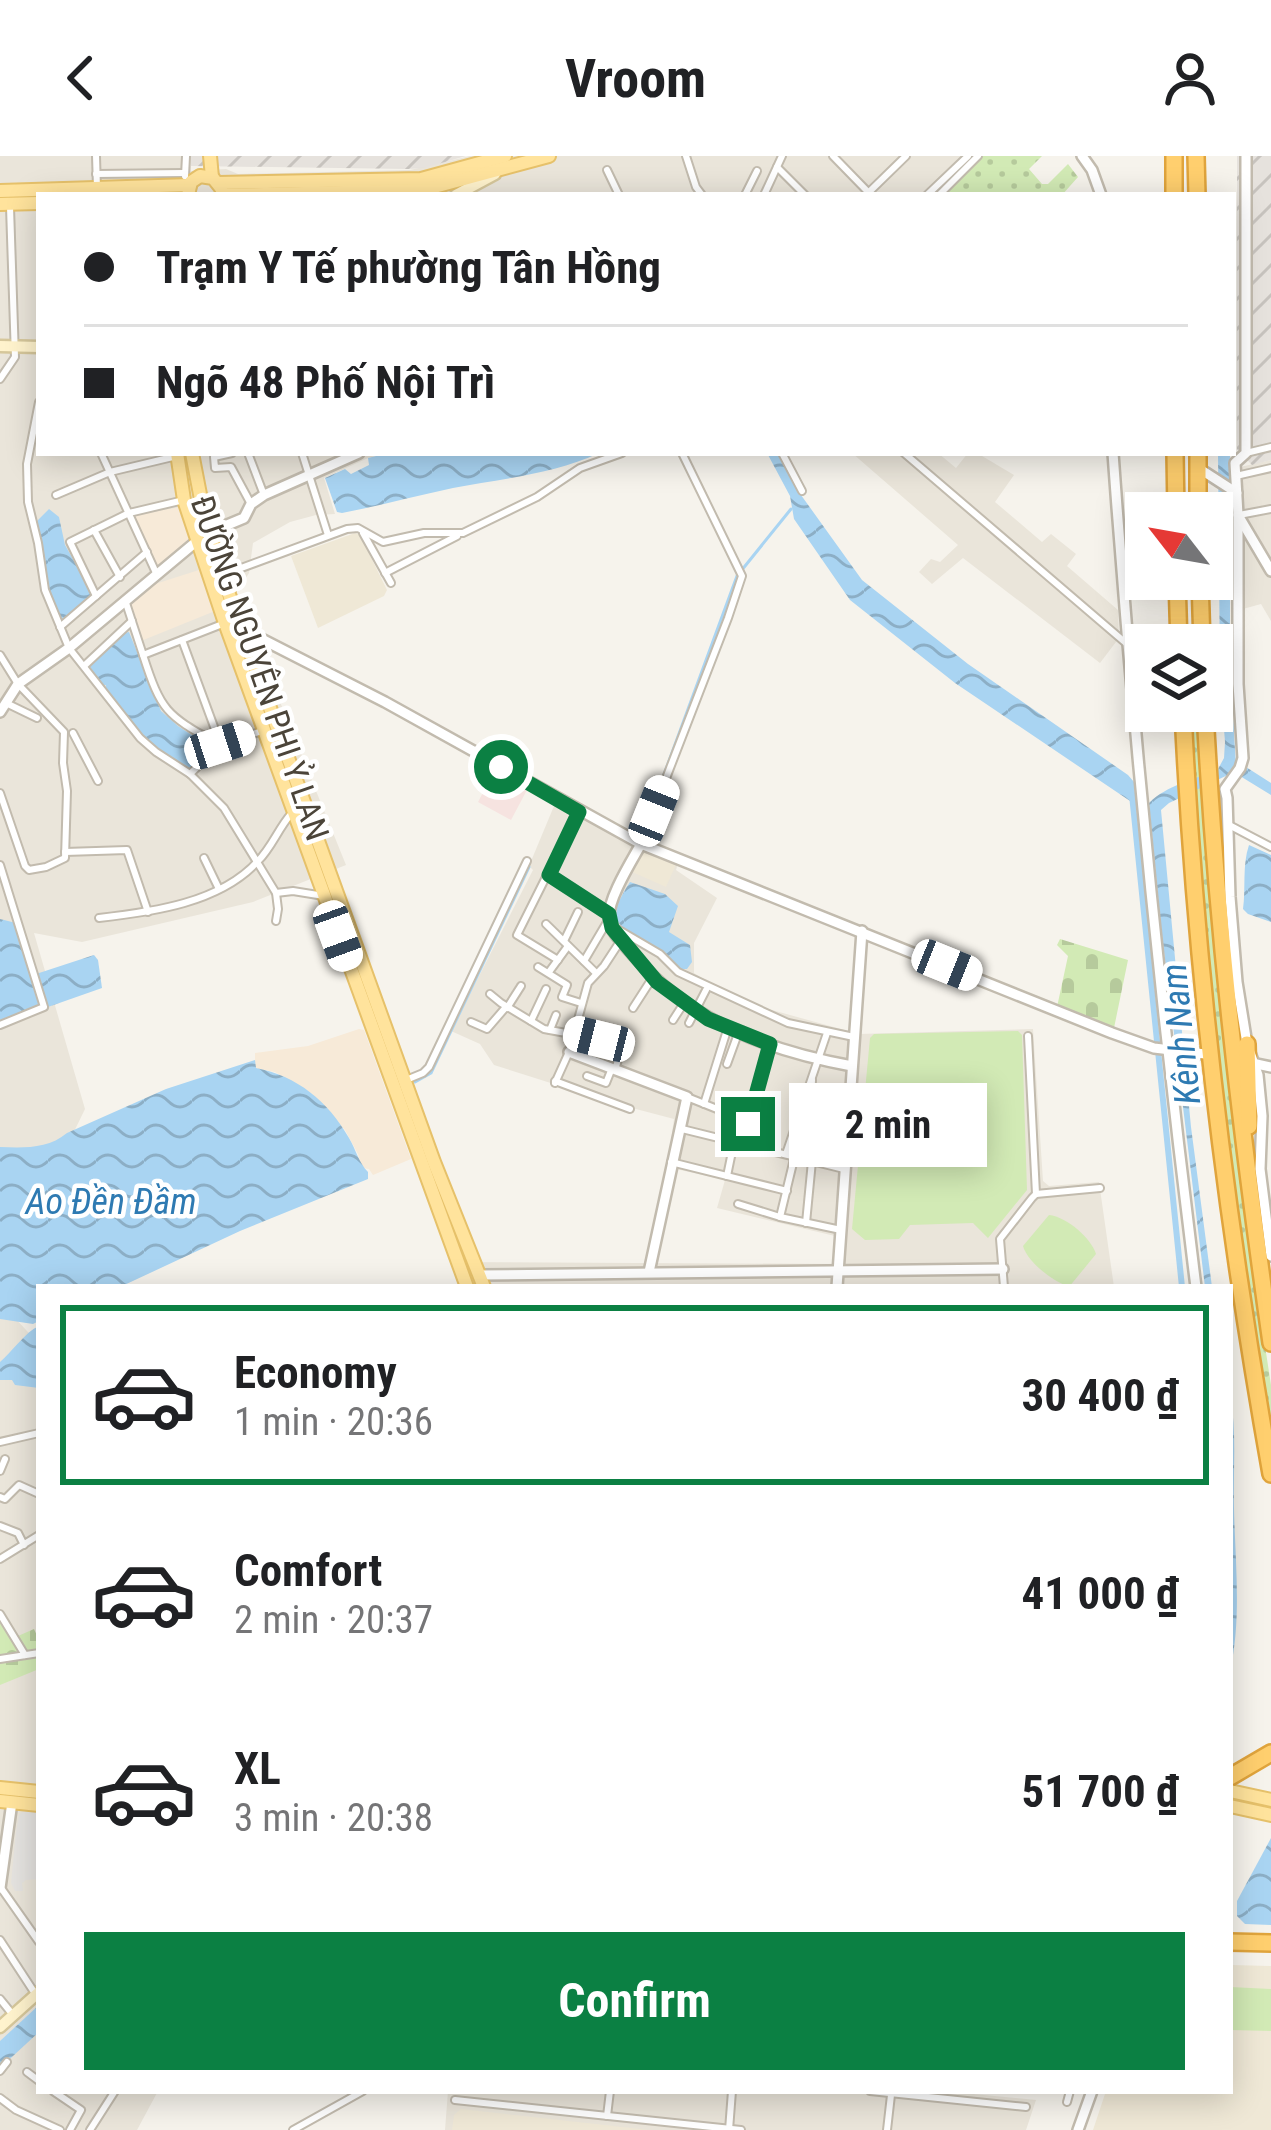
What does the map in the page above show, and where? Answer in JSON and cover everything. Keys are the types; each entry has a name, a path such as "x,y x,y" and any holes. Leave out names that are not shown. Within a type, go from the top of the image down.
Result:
{"highway":[{"path":"1174,156 1174,192"},
{"path":"1196,156 1197,192"},
{"path":"1172,456 1175,492"},
{"path":"1198,456 1198,492"},
{"path":"1184,732 1203,1002 1231,1223 1271,1474"},
{"path":"1207,732 1226,1000 1265,1255 1271,1343"},
{"path":"1247,1044 1248,1145 1265,1255"},
{"path":"1233,1775 1271,1753"},
{"path":"1233,1940 1271,1940"}],"main road":[{"path":"198,156 202,183"},
{"path":"202,183 210,156"},
{"path":"57,192 96,181 421,179 549,156"},
{"path":"414,192 447,185 504,162"},
{"path":"460,192 504,162"},
{"path":"202,183 263,192"},
{"path":"0,191 32,199"},
{"path":"5,204 32,199"},
{"name":"ĐƯỜNG NGUYÊN PHI Ỷ LAN","path":"182,456 184,500 222,575 242,629 466,1284"},
{"name":"ĐƯỜNG NGUYÊN PHI Ỷ LAN","path":"182,456 225,622 293,812 387,1050 406,1080 482,1281"},
{"path":"225,622 242,629"},
{"path":"6,1795 36,1792"},
{"path":"1233,1792 1271,1800"},
{"path":"6,1795 36,1804"},
{"path":"1233,1807 1271,1815"},
{"path":"0,2027 36,1995"}],"street":[{"path":"96,156 96,181"},
{"path":"186,156 202,183"},
{"path":"686,156 700,192"},
{"path":"765,192 782,156"},
{"path":"870,192 906,156"},
{"path":"931,192 968,156"},
{"path":"942,192 978,156"},
{"path":"1082,156 1100,192"},
{"path":"1246,156 1246,453"},
{"path":"838,158 866,192"},
{"path":"777,167 802,192"},
{"path":"607,170 618,192"},
{"path":"746,192 757,171"},
{"path":"0,379 14,360 7,346 12,298 5,204"},
{"path":"0,297 12,298"},
{"path":"36,421 26,483 44,590 69,648 140,738 190,774 224,808 276,893 276,921"},
{"path":"1247,1044 1237,982 1225,788 1243,758 1238,515 1233,490 1236,460 1271,447"},
{"path":"102,456 157,575"},
{"path":"132,456 133,467"},
{"path":"56,495 110,472 174,456"},
{"path":"218,456 214,457 215,468 231,467 251,504"},
{"path":"249,456 263,495"},
{"path":"303,456 329,536"},
{"path":"37,718 3,707 18,684 176,561 244,518 263,495 342,456"},
{"path":"386,573 555,487 580,468 614,456"},
{"path":"584,961 610,919 720,639 740,573 683,456"},
{"path":"784,456 802,491"},
{"path":"908,456 1125,642"},
{"path":"1113,456 1126,624"},
{"path":"1236,476 1271,468"},
{"path":"1206,472 1233,490"},
{"path":"97,596 70,542 129,513 184,500"},
{"path":"1238,515 1271,509"},
{"path":"1238,515 1271,571"},
{"path":"222,575 347,529 362,530 383,542 424,533 464,533"},
{"path":"94,530 120,577"},
{"path":"362,530 392,584"},
{"path":"60,627 147,552"},
{"path":"124,600 162,705 182,724 220,745"},
{"path":"84,666 132,621"},
{"path":"142,655 225,622"},
{"path":"242,629 385,702 640,844 1165,1050 1204,1054"},
{"path":"182,640 220,745"},
{"path":"0,655 18,684 64,732 65,855"},
{"path":"190,774 220,745 266,730"},
{"path":"1135,732 1165,1050 1196,1284"},
{"path":"73,733 98,782"},
{"path":"0,793 29,870 46,867 65,855 127,850 148,912"},
{"path":"99,918 148,912 219,889 258,862 293,812"},
{"path":"558,960 517,935 579,812"},
{"path":"1226,823 1271,847"},
{"path":"204,858 219,889"},
{"path":"406,1080 429,1067 527,861"},
{"path":"0,865 44,1007 0,1025"},
{"path":"549,875 661,954 678,972 788,1023 854,1037"},
{"path":"276,893 324,896"},
{"path":"548,973 578,912"},
{"path":"610,919 652,977 695,1011 770,1044 852,1066"},
{"path":"546,924 596,972"},
{"path":"837,1284 862,931"},
{"path":"621,940 587,983 569,1052 555,1082 631,1109"},
{"path":"538,967 567,985 562,997 583,1004"},
{"path":"633,1008 652,977"},
{"path":"471,1022 487,1029 521,986"},
{"path":"531,1021 546,988"},
{"path":"689,1023 706,990"},
{"path":"490,994 550,1030 599,1039"},
{"path":"674,1020 684,1003"},
{"path":"550,1030 556,1015"},
{"path":"704,1104 715,1064 733,1029"},
{"path":"715,1064 728,1066 733,1029"},
{"path":"806,1223 812,1080 827,1033"},
{"path":"1004,1284 1001,1236 1036,1194 1028,1036"},
{"path":"587,1076 606,1083 624,1039"},
{"path":"745,1145 747,1121 770,1044"},
{"path":"569,1052 747,1121"},
{"path":"1246,1062 1271,1067"},
{"path":"780,1217 790,1156 812,1080"},
{"path":"649,1272 687,1097"},
{"path":"678,1129 845,1170"},
{"path":"727,1176 734,1142"},
{"path":"671,1162 787,1191"},
{"path":"1036,1194 1100,1188"},
{"path":"738,1204 841,1230"},
{"path":"482,1281 649,1272 1003,1269"},
{"path":"0,1442 36,1433"},
{"path":"0,1472 4,1459"},
{"path":"0,1497 5,1499 22,1485 36,1492"},
{"path":"0,1526 18,1533 23,1545"},
{"path":"0,1559 36,1537"},
{"path":"0,1614 25,1655"},
{"path":"0,1659 36,1653"},
{"path":"6,1795 0,1888 36,1938"},
{"path":"0,1940 36,1990"},
{"path":"0,2000 13,2015"},
{"path":"0,2071 7,2062"},
{"path":"27,2072 36,2079"},
{"path":"57,2094 81,2110 70,2130"},
{"path":"90,2130 113,2094"},
{"path":"293,2130 359,2094"},
{"path":"607,2116 610,2094"},
{"path":"729,2130 732,2094"},
{"path":"887,2130 891,2094"},
{"path":"936,2094 1026,2107"},
{"path":"1067,2102 1069,2094"},
{"path":"1078,2130 1091,2094"},
{"path":"0,2098 41,2126 60,2130"},
{"path":"455,2100 741,2130"}],"shaded area":[{"path":"0,156 191,156 191,171 226,169 238,174 410,170 470,156 996,156 955,192 36,192 36,456 375,456 324,478 335,514 290,522 253,543 249,573 236,593 346,865 253,902 82,942 34,933 85,1109 0,1284"},
{"path":"191,156 466,156 408,169 191,166"},
{"path":"1237,156 1271,156 1271,460 1252,465 1237,449"},
{"path":"855,456 942,456 956,468 966,456 982,456 1014,475 995,502 1042,542 1051,534 1076,554 1067,566 1118,610 1119,638 1100,663 963,558 932,584 919,572 931,559 940,562 958,545"},
{"path":"1271,460 1271,621 1261,604 1232,612 1233,492 1229,492 1227,470"},
{"path":"181,507 190,544 157,567 133,515"},
{"path":"355,533 387,590 384,596 318,628 291,556"},
{"path":"202,569 215,611 141,641 127,601 152,585"},
{"path":"495,770 528,788 511,820 478,802"},
{"path":"559,794 680,857 676,870 717,898 694,943 694,973 739,1001 859,1034 1033,1029 1043,1181 1049,1186 1099,1182 1114,1284 458,1284 450,1262 835,1264 835,1236 717,1208 725,1180 667,1167 674,1119 494,1065 480,1044 451,1031 533,870 529,866"},
{"path":"643,847 678,860 666,887 630,871"},
{"path":"364,1030 411,1159 373,1175 362,1168 345,1130 312,1094 275,1072 255,1068 255,1053 308,1046"},
{"path":"0,1302 36,1341 36,2094 156,2094 137,2130 0,2130"},
{"path":"36,1812 36,1879 26,1880 23,1891 15,1891 11,1883 19,1815"},
{"path":"1233,1965 1271,1966 1271,2130 1093,2130 1105,2094 1233,2094"},
{"path":"448,2094 973,2094 1036,2100 1026,2130 445,2130"},
{"path":"461,2109 649,2130 452,2130 454,2115"}],"green space":[{"path":"983,156 1042,156 1029,169 1042,184 1048,184 1068,164 1078,177 1065,192 945,192"},
{"path":"1189,732 1200,732 1218,987 1239,1176 1271,1385 1271,1443 1243,1274 1203,928"},
{"path":"1060,939 1128,960 1114,1028 1057,1007 1068,956 1057,945"},
{"path":"1018,1031 1022,1035 1027,1190 988,1238 973,1223 910,1225 899,1239 865,1240 852,1229 870,1038 874,1034"},
{"path":"1049,1215 1077,1229 1096,1254 1071,1284 1063,1284 1042,1271 1023,1246"},
{"path":"0,1623 11,1639 34,1629 36,1670 0,1685"},
{"path":"1233,1987 1271,1989 1271,2031 1233,2030"}],"water":[{"path":"592,456 546,471 337,512 325,478 345,469 351,474 369,465 368,458"},
{"path":"769,456 780,456 801,495 862,580 968,664 1128,775 1134,782 1136,805 955,683 850,600 794,519 790,496"},
{"name":"Kênh Nam","path":"1218,456 1230,456 1230,492 1218,492"},
{"path":"49,509 59,517 65,545 93,594 62,622 48,597 37,521"},
{"name":"Kênh Nam","path":"1219,600 1230,600 1230,624 1220,624"},
{"path":"129,632 161,711 207,745 207,752 192,769 136,730 90,667"},
{"name":"Kênh Nam","path":"1233,718 1236,765 1271,783 1271,795 1240,773 1232,773 1161,810 1191,1127 1212,1284 1205,1284 1149,803 1172,787 1218,769 1224,732 1233,732"},
{"path":"1249,845 1271,855 1271,922 1243,909"},
{"path":"630,882 665,894 678,906 669,932 690,945 692,962 687,969 680,969 617,920 618,905"},
{"path":"0,919 16,923 41,1005 0,1020"},
{"path":"94,955 102,988 48,1007 36,974"},
{"name":"Ao Đền Đầm","path":"255,1060 256,1068 285,1077 321,1102 349,1138 368,1179 126,1284 36,1284 36,1322 0,1319 0,1147 44,1145 166,1089"},
{"path":"36,1328 36,1388 0,1380 0,1362"},
{"path":"1233,1426 1237,1590 1233,1651"},
{"path":"1271,1838 1271,1925 1245,1924 1237,1916 1237,1901"},
{"path":"36,2008 36,2035 0,2068 0,2041"}],"waterway":[{"path":"648,818 737,576 791,509"},
{"path":"1132,795 1182,1284"},
{"path":"415,1082 431,1073 529,867"}],"route":[{"path":"501,767 579,812 549,875 609,914 612,928 657,982 697,1013 770,1044 748,1124"}]}
